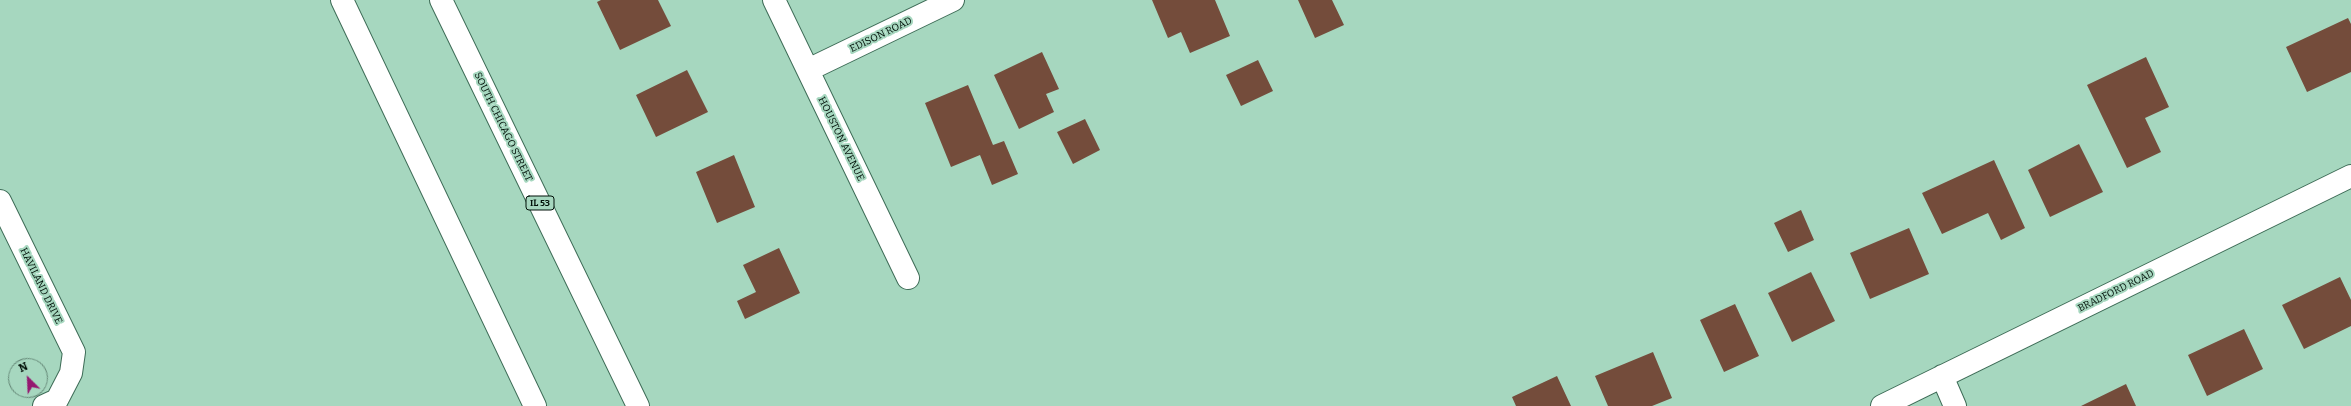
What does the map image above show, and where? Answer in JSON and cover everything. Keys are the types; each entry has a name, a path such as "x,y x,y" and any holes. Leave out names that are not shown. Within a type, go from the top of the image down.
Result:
{"street":[{"path":"342,0 535,406"},
{"name":"SOUTH CHICAGO STREET","path":"441,0 638,406"},
{"name":"HOUSTON AVENUE","path":"774,0 908,278"},
{"name":"EDISON ROAD","path":"808,70 953,0"},
{"name":"BRADFORD ROAD","path":"1882,406 2351,176"},
{"name":"HAVILAND DRIVE","path":"0,201 74,352 71,372 57,400 44,406"},
{"path":"1942,376 1955,406"}],"building":[{"path":"601,0 658,0 671,26 620,50 597,2"},
{"path":"1152,0 1215,0 1230,36 1190,53 1181,32 1168,38"},
{"path":"1298,0 1332,0 1344,25 1315,38"},
{"path":"2348,18 2351,24 2351,72 2307,92 2286,47"},
{"path":"1042,52 1059,89 1046,94 1054,112 1019,129 994,75"},
{"path":"2146,57 2169,107 2145,118 2161,152 2127,168 2087,85"},
{"path":"1258,60 1273,91 1241,106 1226,75"},
{"path":"687,70 708,112 656,137 636,95"},
{"path":"968,85 993,145 1004,141 1018,174 992,185 980,155 951,167 925,103"},
{"path":"1085,119 1100,150 1073,164 1057,132"},
{"path":"2079,144 2103,192 2050,217 2028,170"},
{"path":"734,155 755,207 717,223 696,172"},
{"path":"1994,160 2025,228 2001,240 1988,213 1942,234 1922,193"},
{"path":"1801,210 1814,240 1788,252 1774,223"},
{"path":"1909,228 1929,274 1870,299 1850,253"},
{"path":"779,248 800,293 745,319 737,301 756,292 743,265"},
{"path":"1811,272 1835,321 1792,342 1768,293"},
{"path":"2340,277 2351,300 2351,326 2304,349 2282,305"},
{"path":"1735,304 1759,356 1724,372 1700,320"},
{"path":"2244,329 2263,369 2207,396 2188,355"},
{"path":"1653,352 1672,398 1652,406 1608,406 1595,376"},
{"path":"1557,376 1571,406 1516,406 1512,397"},
{"path":"2126,384 2136,406 2081,406"}]}
